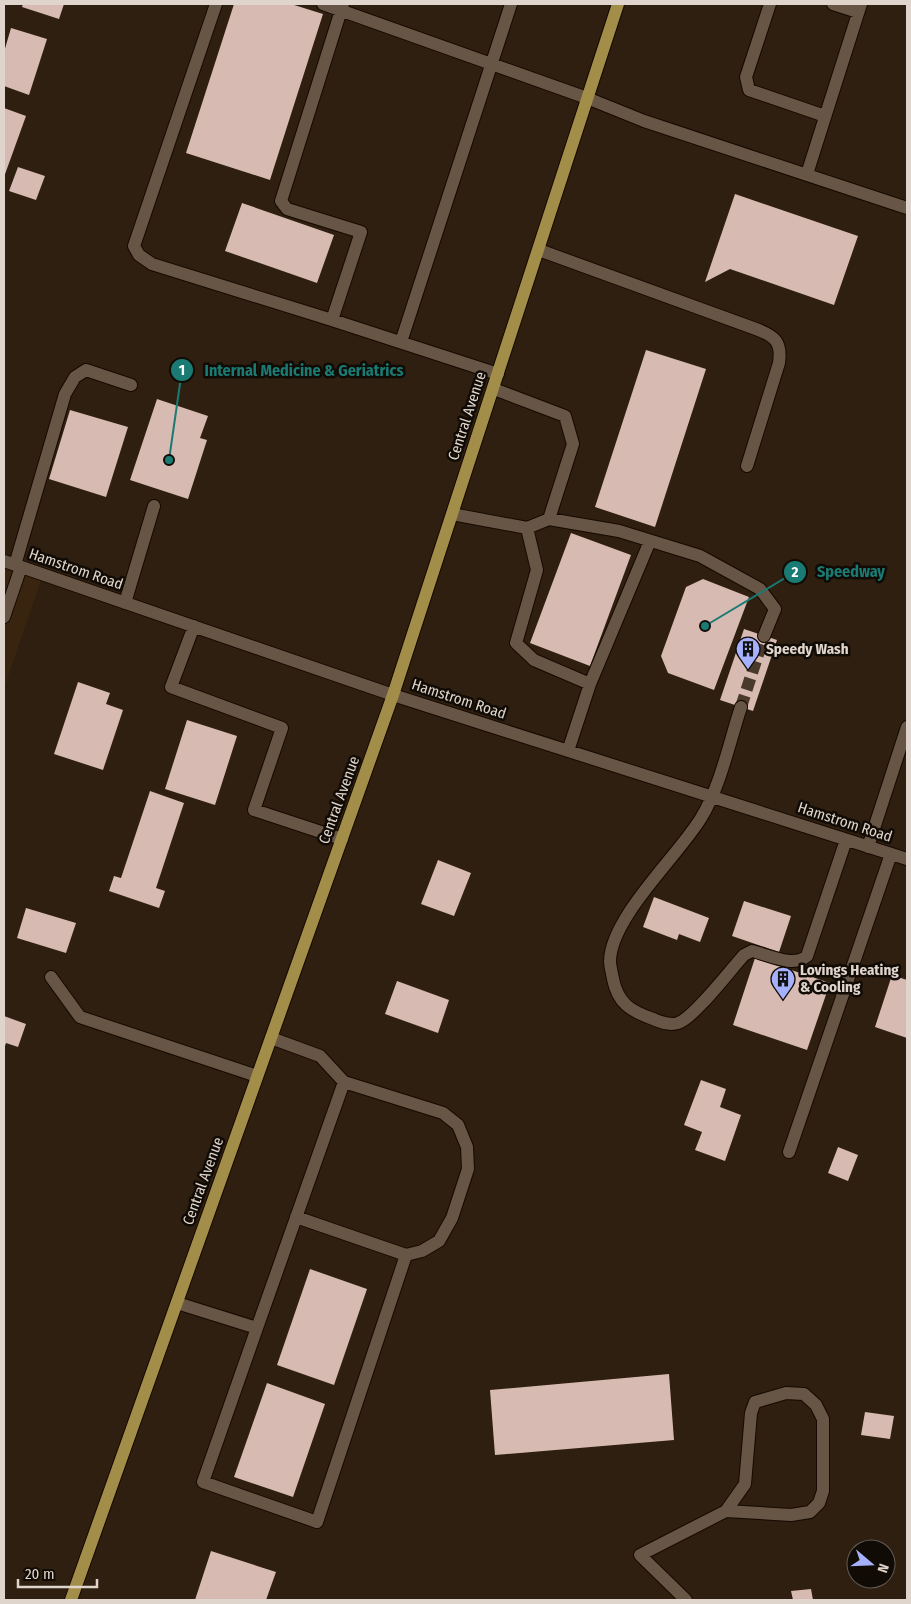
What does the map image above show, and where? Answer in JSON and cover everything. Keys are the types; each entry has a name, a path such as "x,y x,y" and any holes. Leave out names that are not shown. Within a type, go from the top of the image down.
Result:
{"main road":[{"name":"Central Avenue","path":"71,1600 393,696 618,4"}],"street":[{"path":"216,4 134,246 139,256 152,264 498,374"},
{"path":"323,4 342,7 491,65 587,98 644,121 907,208"},
{"path":"401,342 511,4"},
{"path":"770,4 746,77 749,90 825,116"},
{"path":"807,174 859,8 834,4"},
{"path":"332,320 360,232 287,209 281,201 342,7"},
{"path":"539,250 756,329 771,335 778,341 781,352 779,363 747,466"},
{"path":"4,617 13,564 65,394 75,376 86,370 131,385"},
{"path":"494,389 565,416 572,444 549,519"},
{"path":"125,603 154,506"},
{"path":"452,514 527,528 549,519 619,531 700,556 760,589 775,609 764,636"},
{"path":"527,528 537,570 516,643 534,660 590,684"},
{"path":"568,751 590,684 650,540"},
{"name":"Hamstrom Road","path":"13,564 393,696 907,859"},
{"path":"194,626 171,687 282,728 254,810 342,839"},
{"path":"741,707 712,797 701,818 624,920 614,940 610,961 616,991 624,1005 634,1012 667,1024 679,1024 690,1015 744,955 752,951 791,961 801,960 807,956 846,840"},
{"path":"868,847 907,727"},
{"path":"789,1152 891,854"},
{"path":"50,977 80,1017 258,1076"},
{"path":"271,1038 320,1056 344,1082 443,1114 458,1125 467,1147 468,1169 452,1218 439,1241 422,1252 406,1255 296,1217"},
{"path":"344,1082 203,1482 317,1522 406,1255"},
{"path":"177,1303 257,1328"},
{"path":"686,1600 640,1555 726,1511 745,1484 751,1412 755,1402 786,1393 804,1394 816,1405 823,1419 823,1491 819,1502 810,1512 791,1515 726,1511"}],"shaded area":[{"path":"4,561 43,575 4,688"}],"building":[{"path":"23,4 64,4 59,19 22,7"},
{"path":"234,4 291,4 323,14 270,180 186,153"},
{"path":"11,28 47,39 29,95 4,86 4,52"},
{"path":"4,108 26,116 4,177"},
{"path":"18,167 45,176 36,200 9,191"},
{"path":"735,194 858,236 834,305 730,269 705,282"},
{"path":"242,203 334,235 317,283 225,251"},
{"path":"646,350 706,369 655,527 595,507"},
{"path":"157,399 208,416 200,438 207,440 188,499 130,480"},
{"path":"70,410 128,427 106,497 49,479"},
{"path":"571,533 631,555 590,666 530,643"},
{"path":"703,579 749,597 714,690 668,673 661,656 686,587"},
{"name":"Speedy Wash","path":"744,629 777,640 753,711 720,700"},
{"path":"78,682 110,693 106,704 123,710 103,770 54,754"},
{"path":"187,720 237,736 215,805 165,789"},
{"path":"150,791 184,803 156,888 165,891 159,908 109,891 114,876 121,878"},
{"path":"438,860 471,873 454,916 421,904"},
{"path":"654,897 709,918 700,942 679,934 677,940 643,927"},
{"path":"744,901 791,916 779,952 732,936"},
{"path":"26,908 76,923 66,953 17,938"},
{"name":"Lovings Heating & Cooling","path":"755,958 830,983 807,1050 733,1025"},
{"path":"892,975 907,980 907,1038 875,1027"},
{"path":"397,981 449,1000 438,1033 385,1014"},
{"path":"4,1016 26,1024 18,1047 6,1043 4,1049"},
{"path":"701,1080 726,1089 720,1107 741,1115 725,1161 695,1150 702,1132 684,1125"},
{"path":"838,1147 858,1155 848,1181 828,1173"},
{"path":"310,1269 367,1289 334,1385 277,1365"},
{"path":"669,1374 674,1440 495,1455 490,1390"},
{"path":"267,1383 325,1404 293,1497 234,1477"},
{"path":"865,1412 894,1416 890,1439 861,1435"},
{"path":"211,1551 276,1572 266,1600 195,1600"},
{"path":"811,1589 813,1600 793,1600 791,1591"}],"tunnel":[{"path":"741,707 764,636"}],"place":[{"name":"Internal Medicine & Geriatrics","path":"169,460"},
{"name":"Speedway","path":"705,626"},
{"name":"Speedy Wash","path":"748,670"},
{"name":"Lovings Heating & Cooling","path":"783,1000"}]}
